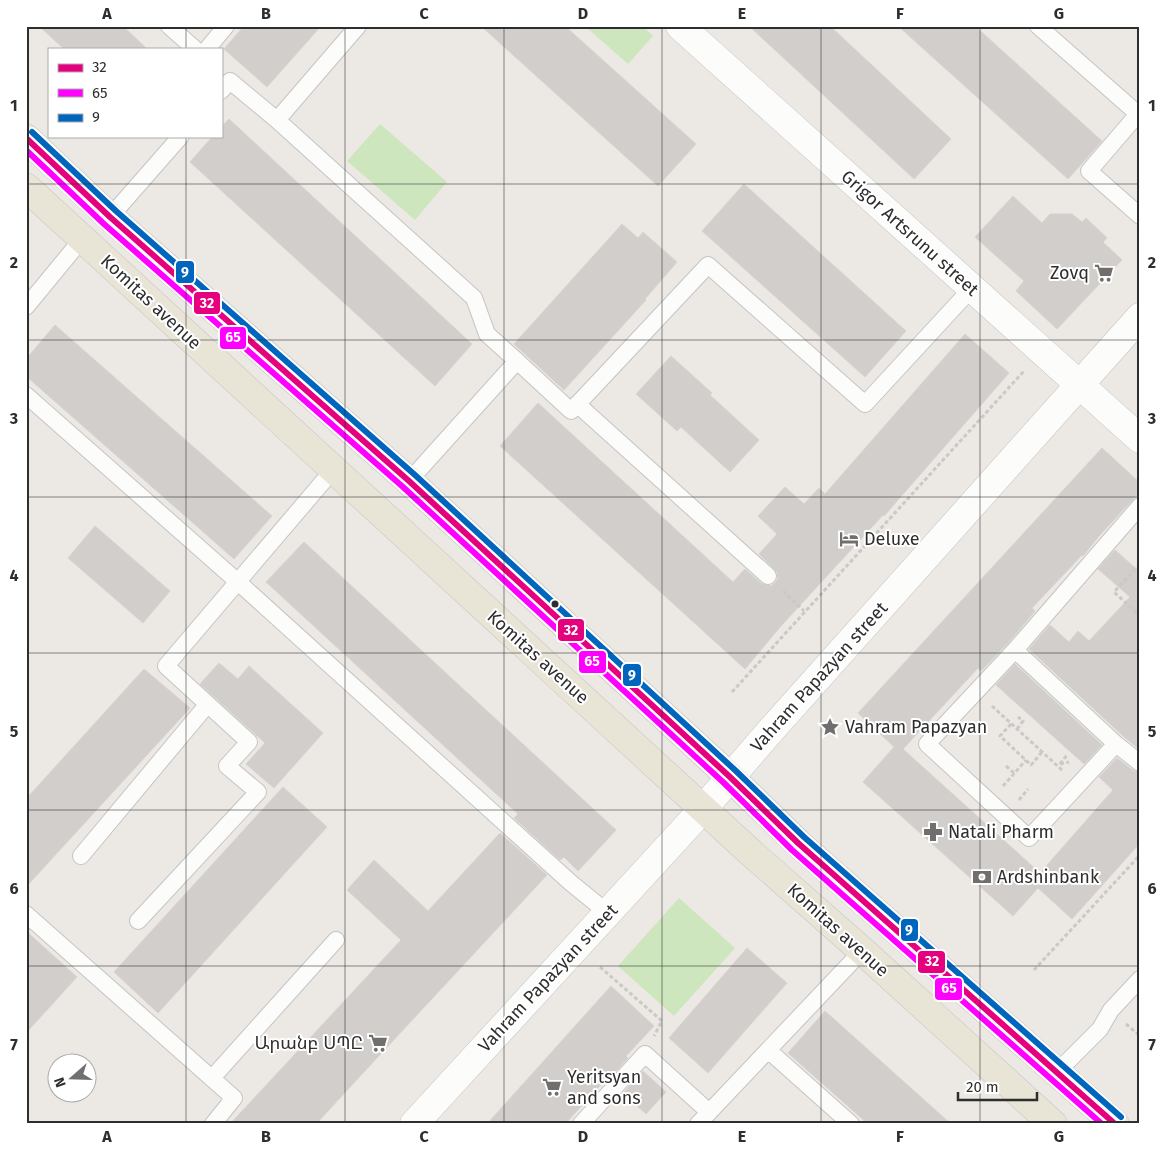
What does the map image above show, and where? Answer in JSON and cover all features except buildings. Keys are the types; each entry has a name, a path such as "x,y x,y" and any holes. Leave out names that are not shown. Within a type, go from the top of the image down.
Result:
{"main road":[{"name":"Komitas avenue","path":"26,138 110,217 409,481 730,777 798,843 1115,1124"},
{"name":"Komitas avenue","path":"26,187 703,809 1053,1124"}],"street":[{"name":"Grigor Artsrunu street","path":"680,26 1140,439"},
{"name":"Vahram Papazyan street","path":"414,1124 703,809 1140,317"}],"lane":[{"path":"169,26 194,48"},
{"path":"207,48 226,26"},
{"path":"277,120 358,26"},
{"path":"1038,26 1139,113 1089,171 1140,216"},
{"path":"224,82 277,120 474,298 487,334 571,411 708,265 866,404 972,288"},
{"path":"110,217 179,138"},
{"path":"26,307 82,239"},
{"path":"409,481 517,361"},
{"path":"26,394 238,582 571,883 608,913"},
{"path":"577,404 768,576"},
{"path":"138,920 258,792 227,766 250,742 166,666 333,470"},
{"path":"1116,744 1030,838 927,744 1014,650 1140,506"},
{"path":"1014,650 1116,744 1140,763"},
{"path":"80,856 207,705"},
{"path":"26,914 234,1098 213,1124"},
{"path":"212,1078 336,940"},
{"path":"581,1124 645,1054 704,1118 862,951"},
{"path":"1056,1073 1100,1029 1111,1010 1140,979"},
{"path":"768,1050 851,1124"}],"path":[{"path":"732,692 1041,352"},
{"path":"1140,564 1114,592 1140,616"},
{"path":"768,576 804,611"},
{"path":"1017,729 1023,721 1018,717"},
{"path":"1010,723 1017,729 1043,753 1031,764 1000,736 1010,723"},
{"path":"1058,766 1067,755"},
{"path":"989,802 1026,760"},
{"path":"1006,766 1014,774"},
{"path":"1034,970 1140,855"},
{"path":"600,967 662,1021 645,1054"}],"green space":[{"path":"643,26 653,36 628,64 586,27"},
{"path":"380,124 447,182 415,220 347,161"},
{"path":"679,898 735,948 674,1016 618,966"}],"transit line":[{"name":"9","path":"32,132 116,211 415,475 736,771 804,837 1121,1117"},
{"name":"32","path":"26,138 110,217 409,481 730,777 798,843 1115,1124"},
{"name":"65","path":"26,150 104,224 403,487 724,783 792,850 1102,1124"}],"place":[{"name":"Zovq","path":"1104,273"},
{"name":"Deluxe","path":"849,539"},
{"name":"Vahram Papazyan","path":"830,727"},
{"name":"Natali Pharm","path":"933,832"},
{"name":"Ardshinbank","path":"982,877"},
{"name":"Արանբ ՍՊԸ","path":"378,1043"},
{"name":"Yeritsyan and sons","path":"552,1087"}]}
